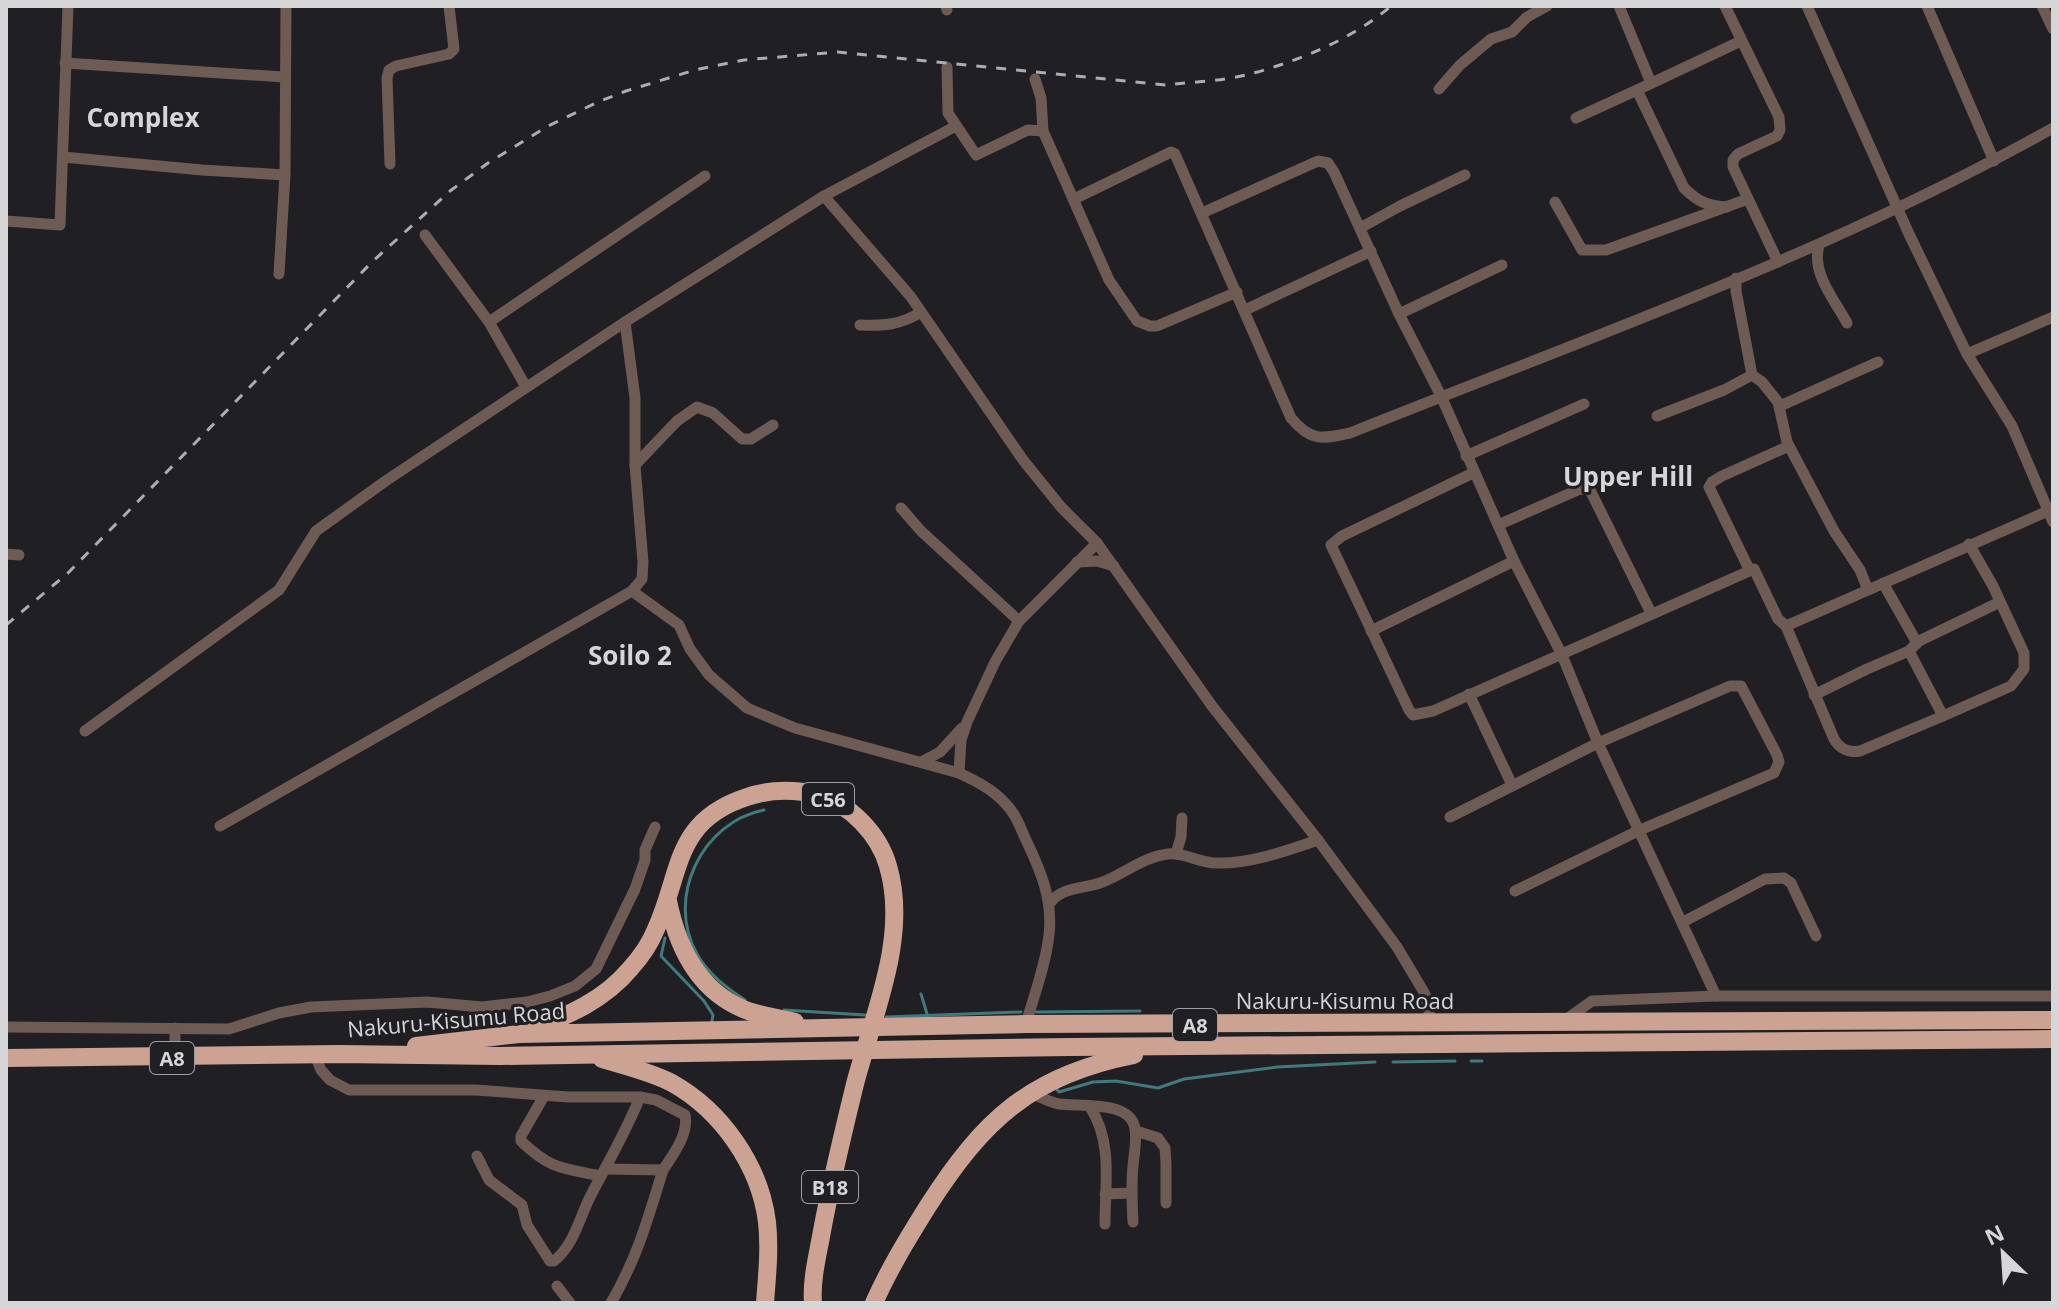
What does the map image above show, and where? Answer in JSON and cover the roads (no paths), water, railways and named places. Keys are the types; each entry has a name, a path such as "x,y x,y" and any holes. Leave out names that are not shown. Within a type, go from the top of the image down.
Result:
{"highway":[{"name":"C56","path":"668,898 683,851 698,828 718,811 749,796 774,791 790,790 831,800 866,826 884,854 891,875 896,903 895,919 882,991"},
{"path":"668,898 673,922 686,955 710,988 753,1012 814,1028"},
{"path":"519,1034 589,1003 615,985 648,944 668,898"},
{"name":"B18","path":"811,1300 833,1171 882,991"},
{"name":"Nakuru-Kisumu Road","path":"338,1054 519,1034 814,1028 1026,1024 2053,1020"},
{"name":"Nakuru-Kisumu Road","path":"338,1054 500,1056 2053,1039"},
{"path":"874,1303 889,1270 962,1155 1008,1107 1085,1067 1130,1055 1176,1048"},
{"path":"583,1053 670,1082 706,1108 730,1135 752,1170 765,1212 768,1264 765,1303"},
{"name":"A8","path":"6,1058 338,1054"}],"street":[{"path":"6,221 60,225 68,6"},
{"path":"279,274 285,175 286,6"},
{"path":"390,164 389,70 449,54 454,49 449,6"},
{"path":"1439,89 1460,65 1491,39 1512,32 1527,17 1547,6"},
{"path":"1619,6 1651,83"},
{"path":"1725,6 1780,124 1777,136 1738,154 1733,160 1733,167 1778,262"},
{"path":"1786,626 1969,544 2050,517 2012,426 1967,354 1898,210 1807,6"},
{"path":"1927,6 1994,161"},
{"path":"2042,6 2053,29"},
{"path":"1576,118 1741,41"},
{"path":"65,63 284,77"},
{"path":"947,67 947,108 976,155 1028,130 1043,131"},
{"path":"1035,79 1041,98 1043,131 1109,280 1137,321 1157,326 1237,292"},
{"path":"1637,90 1684,188 1694,199 1708,206 1727,207"},
{"path":"85,731 279,590 316,531 526,387 824,196 956,126"},
{"path":"1074,199 1173,152 1291,418 1307,435 1325,438 1350,433 1819,245 1898,210 2053,128"},
{"path":"63,157 285,175"},
{"path":"1202,213 1318,161 1328,163 1334,172 1399,314 1441,396 1514,561 1562,655 1598,743 1716,996"},
{"path":"1360,228 1465,175"},
{"path":"489,322 705,176"},
{"path":"824,196 921,312 1023,460 1061,507 1097,543 1212,706 1318,840 1415,975 1425,994 1431,1022"},
{"path":"1555,202 1582,250 1593,251 1606,250 1748,199"},
{"path":"425,235 489,322 526,387"},
{"path":"1819,245 1818,265 1830,297 1847,323"},
{"path":"1245,310 1371,251"},
{"path":"1399,314 1502,265"},
{"path":"1736,278 1752,375 1762,382 1780,406 1783,432 1789,446 1834,531 1860,570 1868,590"},
{"path":"860,325 892,325 921,312"},
{"path":"1967,354 2053,317"},
{"path":"220,826 632,591 642,579 635,465 635,398 625,322"},
{"path":"1780,406 1878,362"},
{"path":"1657,416 1724,390 1752,375"},
{"path":"1466,456 1584,404"},
{"path":"635,465 677,421 697,407 713,413 742,439 751,439 773,425"},
{"path":"1749,569 1709,487 1722,476 1789,446"},
{"path":"1473,473 1332,543 1331,548 1413,715 1429,712 1562,655 1749,569 1756,571 1778,619 1786,626 1834,739 1851,753 1860,751 2011,686 2024,669 2024,653 1969,544"},
{"path":"1498,525 1580,489 1590,490 1651,613"},
{"path":"901,508 929,539 1019,621"},
{"path":"959,773 961,740 967,722 995,662 1019,621 1097,543"},
{"path":"1077,562 1097,561 1114,566"},
{"path":"1371,631 1514,561"},
{"path":"1883,583 1943,716"},
{"path":"632,591 679,625 690,649 709,675 747,708 795,728 959,773 996,794 1016,816 1043,878 1050,903 1049,938 1026,1024"},
{"path":"1814,695 2000,602"},
{"path":"1450,817 1598,743 1737,685 1747,693 1779,762 1774,773 1640,830 1515,891"},
{"path":"1469,694 1512,785"},
{"path":"920,763 940,752 967,722"},
{"path":"1176,854 1182,818"},
{"path":"6,1027 229,1029 279,1013 355,1003 427,1002 482,1007 550,996 575,986 596,969 635,889 645,860 645,850 655,827"},
{"path":"1050,903 1062,893 1105,881 1156,856 1176,854 1211,863 1225,863 1318,840"},
{"path":"1683,922 1765,879 1784,878 1791,883 1816,936"},
{"path":"1914,1020 1916,995"},
{"path":"1564,1022 1592,1001 1716,996 2053,996"},
{"path":"175,1028 175,1057"},
{"path":"315,1055 321,1070 330,1080 349,1090 476,1090 544,1096 640,1097 676,1108 686,1119 678,1146 663,1170 632,1266 611,1303"},
{"path":"1031,1093 1048,1101 1123,1112 1131,1118 1136,1131 1131,1193 1133,1222"},
{"path":"544,1096 521,1136 521,1141 539,1158 555,1167 604,1172 663,1170"},
{"path":"477,1156 489,1180 522,1205 527,1225 550,1261 557,1259 574,1235 640,1097"},
{"path":"1090,1107 1099,1121 1105,1140 1105,1224"},
{"path":"1136,1131 1158,1138 1165,1148 1166,1203"},
{"path":"1105,1194 1131,1193"},
{"path":"557,1286 570,1303"}],"waterway":[{"path":"745,1000 718,980 701,961 688,932 685,910 695,866 707,846 742,817 764,810"},
{"path":"665,938 661,956 704,1001 713,1015 712,1021"},
{"path":"921,994 928,1017"},
{"path":"784,1010 865,1015"},
{"path":"1036,1012 1140,1011"},
{"path":"886,1017 1021,1012"},
{"path":"1393,1062 1455,1061"},
{"path":"1471,1061 1482,1061"},
{"path":"1055,1087 1059,1092 1093,1082 1116,1081 1158,1088 1184,1079 1277,1067 1375,1062"}],"railway":[{"path":"6,625 68,573 372,262 450,191 548,126 598,102 695,70 744,60 838,52 1166,85 1217,80 1246,75 1304,56 1359,29 1391,6"}],"district":[{"name":"Complex","path":"143,117"},
{"name":"Upper Hill","path":"1628,476"},
{"name":"Soilo 2","path":"630,655"}]}
